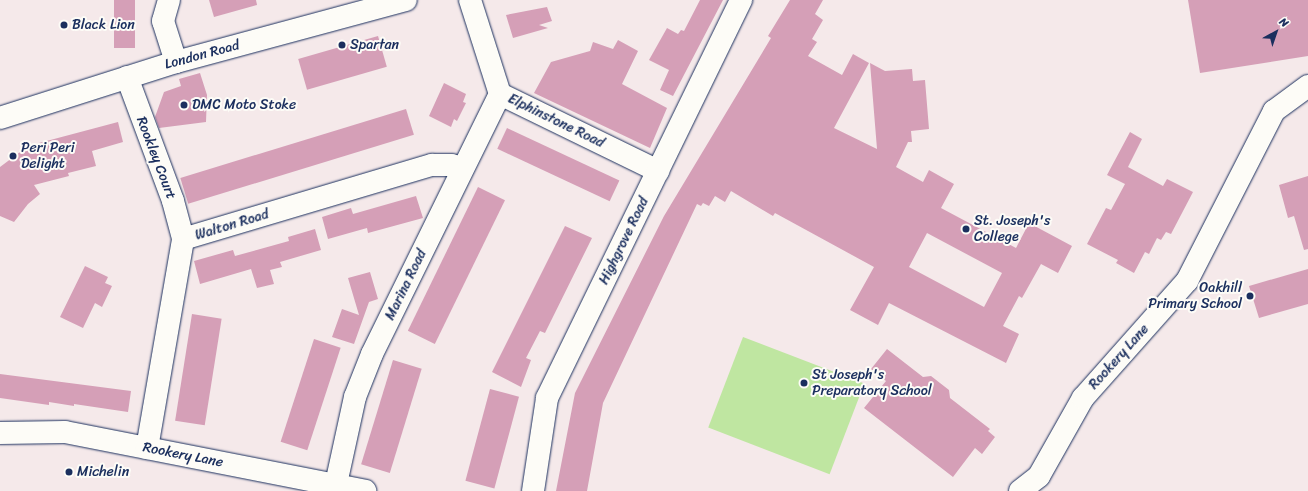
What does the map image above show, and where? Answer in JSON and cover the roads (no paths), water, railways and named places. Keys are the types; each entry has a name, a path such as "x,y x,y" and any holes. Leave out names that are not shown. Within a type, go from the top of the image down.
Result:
{"street":[{"path":"169,0 163,21 176,62"},
{"name":"London Road","path":"0,118 176,62 406,0"},
{"name":"Elphinstone Road","path":"470,0 500,94 658,172"},
{"name":"Highgrove Road","path":"533,491 547,398 742,0"},
{"name":"Rookley Court","path":"127,77 173,201 183,240"},
{"name":"Rookery Lane","path":"1020,491 1039,476 1083,398 1187,281 1274,111 1308,86"},
{"name":"Marina Road","path":"336,484 356,397 372,354 462,168 500,94"},
{"name":"Walton Road","path":"147,448 183,240 432,165 451,165 462,168"},
{"name":"Rookery Lane","path":"0,434 65,432 336,484 365,491"}],"place":[{"name":"Black Lion","path":"64,25"},
{"name":"Spartan","path":"342,45"},
{"name":"DMC Moto Stoke","path":"184,105"},
{"name":"Peri Peri Delight","path":"13,156"},
{"name":"St. Joseph's College","path":"966,229"},
{"name":"Oakhill Primary School","path":"1250,296"},
{"name":"St Joseph's Preparatory School","path":"804,383"},
{"name":"Michelin","path":"69,472"}]}
